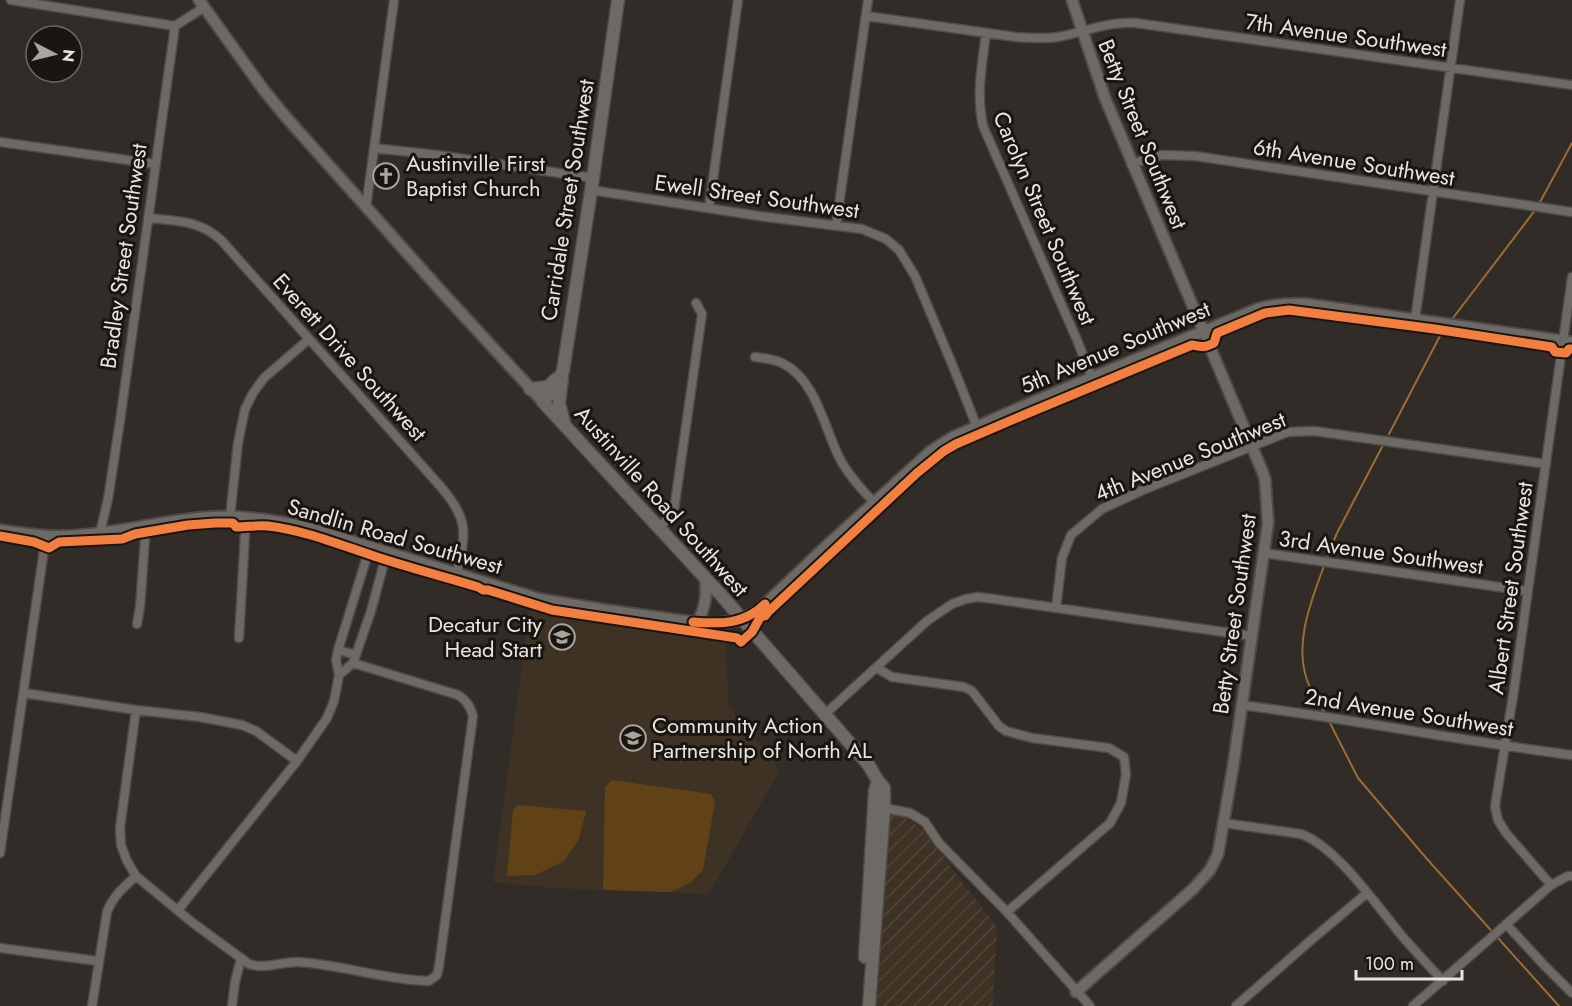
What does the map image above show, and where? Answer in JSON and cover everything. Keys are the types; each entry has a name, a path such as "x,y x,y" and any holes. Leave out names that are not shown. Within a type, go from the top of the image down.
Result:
{"main road":[{"name":"Carridale Street Southwest","path":"543,402 563,371 618,0"},
{"path":"531,389 548,387 563,371"},
{"path":"563,371 560,403 564,424"},
{"name":"Austinville Road Southwest","path":"543,402 705,579 868,764 884,788 869,1006"},
{"path":"861,1006 875,791 878,782"}],"street":[{"path":"11,0 175,26 201,4"},
{"path":"366,208 394,0"},
{"path":"709,208 738,0"},
{"path":"836,226 868,0"},
{"name":"Betty Street Southwest","path":"1072,0 1094,70 1131,164 1265,479 1268,523 1218,854 1210,870 1193,889 1076,992"},
{"path":"1414,320 1460,0"},
{"name":"Austinville Road Southwest","path":"201,4 263,89 316,151 543,402"},
{"name":"7th Avenue Southwest","path":"866,16 1016,38 1059,37 1117,23 1136,23 1572,85"},
{"name":"Bradley Street Southwest","path":"100,533 108,499 118,432 175,26"},
{"name":"Carolyn Street Southwest","path":"987,33 978,90 983,126 1092,378"},
{"path":"0,142 156,164"},
{"name":"Ewell Street Southwest","path":"374,148 437,155 709,208 862,229 886,239 900,250 911,268 977,427"},
{"name":"6th Avenue Southwest","path":"1131,164 1162,155 1195,156 1572,212"},
{"name":"Everett Drive Southwest","path":"148,218 191,223 215,234 441,487 461,515 464,533 457,573"},
{"name":"Albert Street Southwest","path":"1551,885 1506,833 1498,820 1496,806 1546,464 1567,341 1572,277"},
{"path":"659,529 674,510 702,314 696,303"},
{"name":"5th Avenue Southwest","path":"741,620 759,610 931,451 953,437 1257,309 1273,304 1290,303 1567,341"},
{"path":"230,516 238,443 245,409 264,378 309,339"},
{"path":"754,357 781,363 802,379 815,402 839,458 848,473 874,502"},
{"name":"4th Avenue Southwest","path":"1056,608 1062,558 1071,535 1086,520 1102,509 1288,432 1314,431 1546,464"},
{"name":"Sandlin Road Southwest","path":"0,530 46,536 66,536 195,518 230,516 273,520 306,527 524,595 692,622 713,624 741,620"},
{"path":"239,638 246,517"},
{"path":"137,624 146,525"},
{"path":"0,853 46,536"},
{"path":"178,910 297,761 327,718 334,701 339,675 336,660 338,650 370,547"},
{"path":"339,675 354,659 371,611 386,551"},
{"name":"3rd Avenue Southwest","path":"1264,553 1527,591"},
{"path":"692,622 699,619 704,608 705,579"},
{"path":"824,715 927,621 952,604 966,599 978,597 1252,636"},
{"path":"136,710 120,828 127,861 136,876 241,959 258,967 301,962 429,981 437,975 439,966 473,716 471,707 458,695 354,659 338,650"},
{"path":"877,668 892,677 964,687 972,691 999,726 1006,731 1032,738 1109,748 1124,757 1126,774 1121,803 1110,823 1007,912"},
{"path":"24,693 200,717 242,725 256,730 297,761"},
{"name":"2nd Avenue Southwest","path":"1241,705 1572,755"},
{"path":"884,808 910,813 925,822 939,843 1007,912 1090,1006"},
{"path":"1224,823 1301,834 1330,852 1409,945 1443,981"},
{"path":"92,1006 104,920 110,903 136,876"},
{"path":"1413,1006 1551,885 1572,876"},
{"path":"1236,1006 1367,893"},
{"path":"1506,924 1572,993"},
{"path":"0,948 99,961"},
{"path":"232,1006 241,959"}],"shaded area":[{"name":"Community Action Partnership of North AL","path":"530,605 725,634 729,706 780,770 709,894 550,888 493,882"},
{"path":"612,780 711,794 715,801 703,870 690,883 671,892 603,890 605,787"},
{"path":"518,805 586,811 579,839 564,861 535,875 507,876 513,810"},
{"path":"894,809 921,828 997,927 993,1006 873,1006 887,820"}],"waterway":[{"path":"1539,204 1572,143"},
{"path":"1453,318 1536,209"},
{"path":"1389,434 1442,332"},
{"path":"1326,560 1337,533 1382,447"},
{"path":"1324,566 1306,622 1302,652 1307,680 1325,713"},
{"path":"1329,721 1358,778 1427,859 1559,1006"}],"cycle path":[{"path":"0,536 34,542 49,548 59,542 122,539 135,534 188,525 233,523 236,527 268,526 307,534 397,564 552,610 737,638 741,642 752,632 761,616 765,616 917,473 944,451 1192,345 1203,347 1211,345 1217,333 1265,313 1289,310 1552,347 1555,352 1566,353 1572,349"},
{"path":"693,622 731,622 749,616 765,604"}],"place":[{"name":"Austinville First Baptist Church","path":"386,176"},
{"name":"Decatur City Head Start","path":"562,637"},
{"name":"Community Action Partnership of North AL","path":"633,738"}]}
